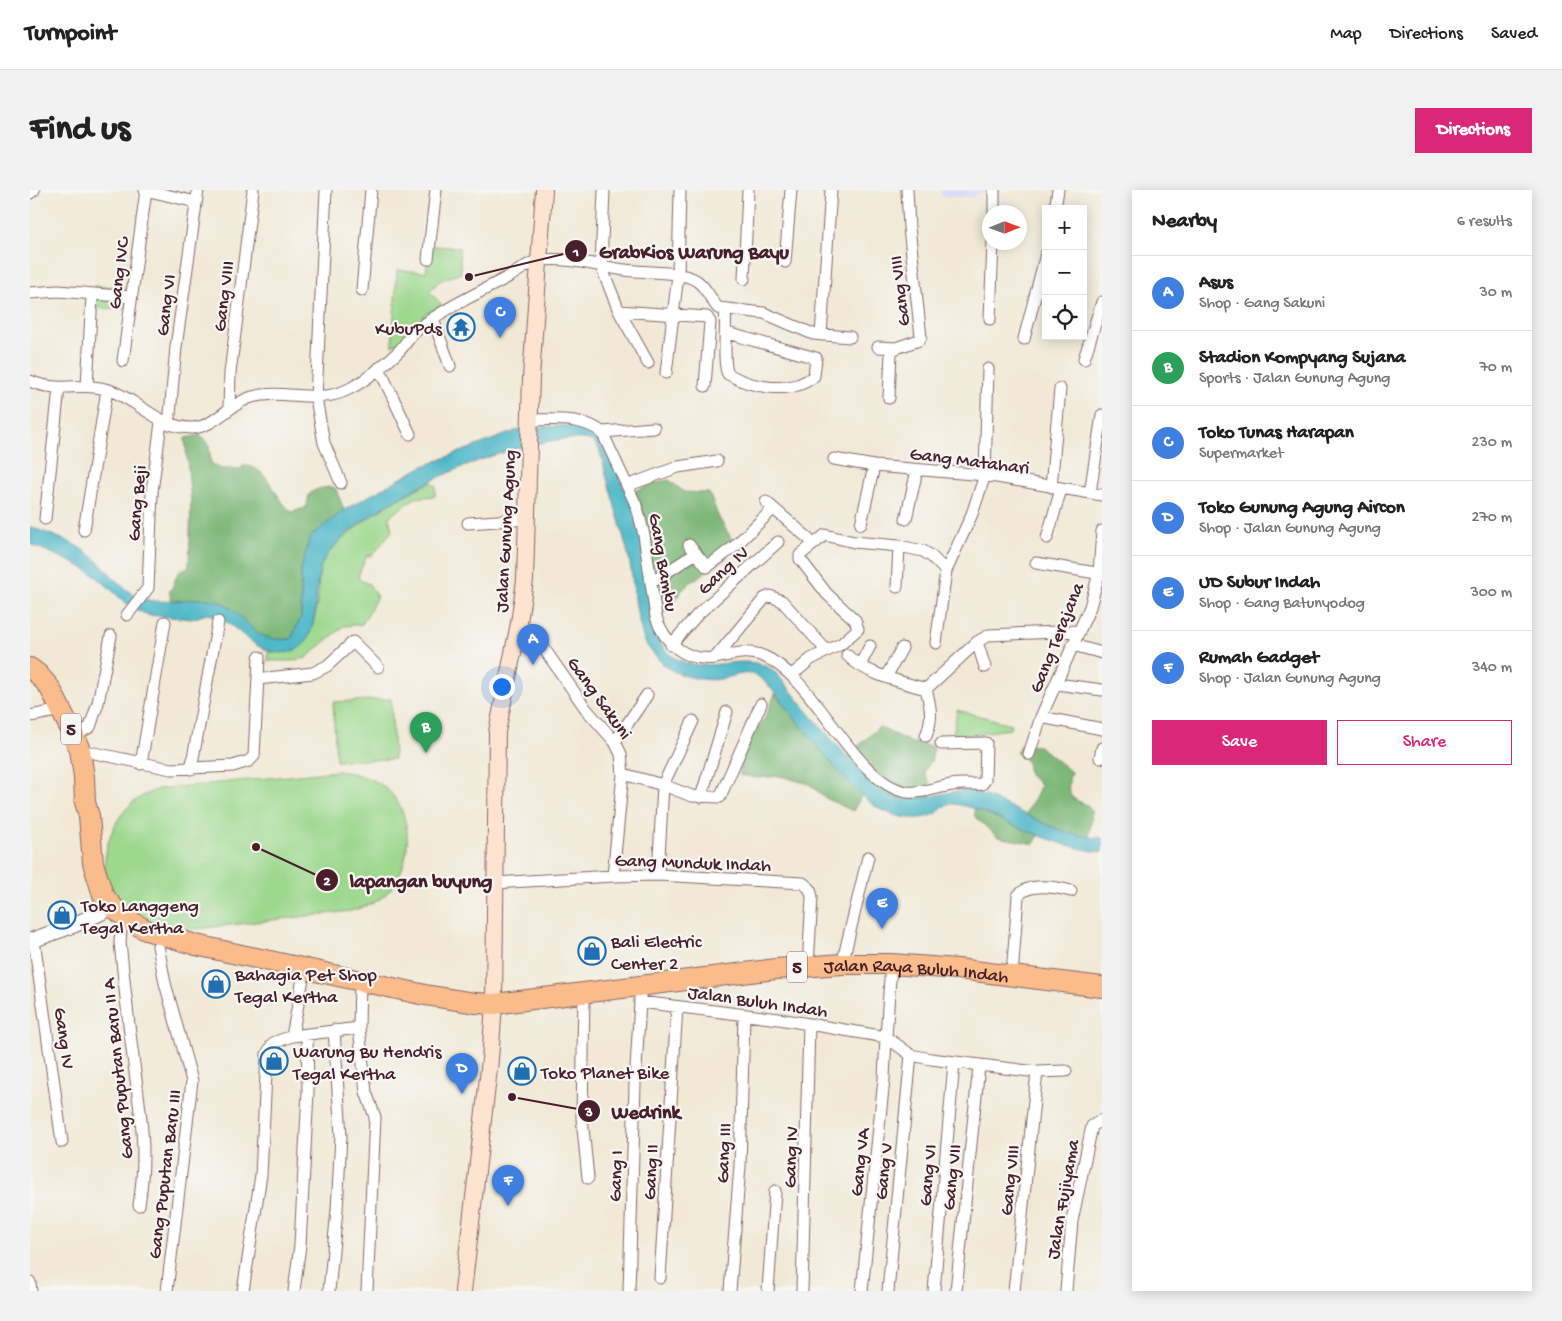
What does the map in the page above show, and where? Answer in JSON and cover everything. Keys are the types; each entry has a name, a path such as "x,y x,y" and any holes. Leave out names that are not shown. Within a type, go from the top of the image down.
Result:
{"highway":[{"name":"5","path":"30,668 50,688 77,743 84,777 85,802 79,816 82,864 90,890 121,928 143,941 158,946 182,948 196,945"},
{"name":"5","path":"108,910 146,930 196,945 457,1000 494,1004"},
{"name":"Jalan Raya Buluh Indah","path":"494,1004 584,993 640,994 808,966 842,964 891,964 958,969 1102,987"}],"main road":[{"name":"Jalan Gunung Agung","path":"463,1291 490,1060 494,1004 498,732 519,623 525,580 529,421 544,190"}],"street":[{"path":"30,193 34,190"},
{"path":"145,190 196,202"},
{"name":"Gang IVC","path":"123,361 145,190"},
{"name":"Gang VI","path":"165,424 198,190"},
{"name":"Gang VIII","path":"229,408 230,373 253,190"},
{"path":"326,190 316,398 324,443 341,483"},
{"path":"362,290 372,190"},
{"path":"428,259 436,190"},
{"path":"604,190 601,266 619,311 648,363"},
{"path":"666,373 678,275 680,190"},
{"path":"744,279 748,190"},
{"path":"785,262 791,190"},
{"path":"821,334 831,190"},
{"name":"Gang VIII","path":"889,398 891,352 896,348 919,340 921,337 909,228 908,190"},
{"path":"994,190 994,205"},
{"path":"1056,205 1058,190"},
{"path":"990,319 992,250"},
{"path":"30,381 44,387 87,386 107,390 131,399 165,424 201,426 209,423 243,400 265,395 316,398 349,389 398,353 416,331 433,318 539,260 572,260 601,266 678,275 696,280 715,304 725,310 764,313 803,331 850,337"},
{"path":"1024,339 1042,269"},
{"path":"30,293 58,291 131,297"},
{"path":"87,386 92,295"},
{"path":"1084,358 1102,302"},
{"path":"725,310 727,332 725,364 728,374 766,387 790,388 814,376 817,359 727,332"},
{"path":"619,311 709,319 705,386"},
{"path":"433,318 450,366"},
{"path":"878,347 896,348"},
{"path":"379,368 410,434"},
{"path":"936,643 946,571 972,514 985,475 988,369"},
{"path":"45,519 59,388"},
{"path":"1047,538 1056,488 1060,389"},
{"path":"84,530 107,390"},
{"path":"1090,493 1102,415"},
{"path":"529,421 578,420 602,432 654,428"},
{"name":"Gang Beji","path":"127,615 148,588 152,492 165,424"},
{"name":"Gang Bambu","path":"602,432 629,485 644,535 658,623 671,645"},
{"name":"Gang Matahari","path":"834,459 874,466 985,475 1102,495"},
{"path":"629,485 678,468 717,461"},
{"path":"861,524 874,466"},
{"path":"906,519 917,470"},
{"path":"652,582 693,549 707,567 735,546 770,506 808,538"},
{"path":"468,523 526,520"},
{"name":"Gang Terajana","path":"1029,754 1042,717 1090,607 1100,574 1102,533"},
{"path":"792,675 811,659 841,644 857,631 858,625 811,576 800,559 800,555 825,535 854,542 899,546 927,553 946,571"},
{"name":"Gang IV","path":"671,645 698,614 778,542"},
{"path":"897,588 899,546"},
{"path":"1036,563 1100,574"},
{"path":"715,658 766,598 770,596 778,598 786,605 826,650"},
{"path":"1090,607 1102,610"},
{"path":"140,764 165,622"},
{"path":"191,769 218,622"},
{"name":"Gang Sakuni","path":"519,623 538,640 586,709 614,742 621,754 624,774 613,876"},
{"path":"926,689 977,642 989,635 1079,631"},
{"path":"111,636 98,703 90,727 77,743 140,764 172,769 233,766 252,759 259,657"},
{"path":"258,679 284,678 313,673 327,666 353,642 378,667"},
{"path":"977,642 986,667"},
{"path":"671,645 691,656 715,658 742,652 766,656 792,675 861,760 876,776 892,787 907,792 918,792 963,783 982,784 985,780 986,743 941,744"},
{"path":"1073,645 1102,653"},
{"path":"860,664 870,646"},
{"path":"886,676 902,648"},
{"path":"847,655 860,664 886,676 926,689"},
{"path":"1056,684 1102,690"},
{"path":"926,689 932,717 926,736"},
{"path":"614,742 647,695"},
{"path":"624,774 700,797 720,797 761,704"},
{"path":"30,716 62,710"},
{"path":"700,797 727,712"},
{"path":"1042,717 1102,729"},
{"path":"658,876 663,786 692,721"},
{"path":"842,964 868,857"},
{"name":"Gang Munduk Indah","path":"495,883 613,876 658,876 803,883 810,889 812,897 808,966"},
{"path":"1012,976 1018,896 1025,889 1031,888 1056,888 1071,891"},
{"path":"32,940 108,910"},
{"name":"Gang Puputan Baru II A","path":"121,928 120,942 143,1127 144,1154 138,1205"},
{"name":"Gang IV","path":"32,940 62,1142"},
{"name":"Gang Puputan Baru III","path":"158,946 165,983 192,1081 167,1291"},
{"path":"886,1037 891,964"},
{"path":"292,1036 305,968"},
{"path":"360,980 359,1028 366,1092 376,1117 367,1291"},
{"path":"584,993 582,1118 588,1178"},
{"name":"Jalan Buluh Indah","path":"640,994 677,1007 779,1019 886,1037 911,1055 954,1063 1037,1072 1066,1071"},
{"name":"Gang I","path":"629,1291 634,1093 640,994"},
{"name":"Gang II","path":"660,1278 677,1007"},
{"name":"Gang III","path":"730,1291 740,1166 744,1016"},
{"name":"Gang IV","path":"802,1291 809,1024"},
{"path":"243,1291 261,1175 265,1119 266,1059 273,1043 292,1036 359,1028"},
{"path":"329,1291 337,1210 341,1136 334,1030"},
{"path":"294,1291 300,1245 308,1092 307,1034"},
{"name":"Gang VA","path":"862,1291 882,1098 886,1037"},
{"name":"Gang V","path":"888,1291 911,1055"},
{"name":"Gang VI","path":"934,1291 954,1063"},
{"name":"Gang VII","path":"956,1291 979,1066"},
{"name":"Gang VIII","path":"1014,1291 1037,1072"},
{"name":"Jalan Fujiyama","path":"1066,1291 1072,1221 1092,1126 1102,1120"},
{"path":"768,1291 774,1192"},
{"path":"30,1282 30,1291"}],"shaded area":[{"path":"941,190 1000,190 1000,192 976,193 974,197 941,196"}],"green space":[{"path":"430,246 459,247 461,273 441,280 429,291 442,305 424,315 418,331 392,346 397,270 426,272"},
{"path":"94,286 132,288 130,309 93,308"},
{"path":"200,435 209,445 211,463 221,469 240,469 243,466 252,467 259,471 292,512 305,508 309,495 314,491 328,487 336,489 344,510 310,537 301,570 301,617 291,639 277,640 258,635 223,603 198,600 172,603 169,591 177,575 183,569 189,567 191,500 185,438"},
{"path":"669,480 684,492 709,493 719,518 731,538 731,547 725,559 691,582 681,591 671,608 661,615 628,494 654,483"},
{"path":"431,482 436,486 435,496 415,498 389,517 392,531 372,556 367,555 358,576 360,580 369,584 377,597 362,624 344,626 306,658 293,661 268,661 268,651 281,652 292,650 300,646 311,630 318,597 320,571 326,556 362,523 402,497"},
{"path":"775,694 829,760 862,795 853,811 827,799 809,784 780,776 758,778 740,775 741,761 753,735 765,718"},
{"path":"391,699 394,759 336,761 333,702"},
{"path":"957,710 1011,724 1010,729 953,737"},
{"path":"879,727 910,742 934,748 931,761 924,772 929,781 931,798 907,800 892,796 871,781 847,756"},
{"path":"1021,745 1039,746 1071,772 1069,792 1072,797 1085,804 1091,811 1089,838 1064,832 1026,815 1038,793 1040,784 1029,775 1027,761 1016,752"},
{"path":"338,771 362,776 384,787 395,798 402,812 407,844 405,860 391,888 377,901 351,911 178,931 162,928 149,922 122,906 112,893 107,882 105,869 108,843 113,830 126,809 145,795 158,789"},
{"path":"974,808 1039,835 1034,844 998,837 975,817"}],"water":[{"path":"579,425 596,431 629,499 642,541 655,629 661,644 672,656 697,665 749,662 762,665 774,671 835,743 871,781 888,793 901,799 929,797 966,790 972,791 1051,826 1084,836 1102,838 1102,852 1077,848 1052,840 961,805 948,805 927,817 909,818 890,814 867,800 847,781 776,694 756,675 746,674 714,680 701,679 679,674 665,666 644,640 622,530 602,458 596,444 589,440 553,441 519,448 481,460 406,494 372,515 344,536 325,558 318,580 310,634 304,644 295,650 283,653 272,652 262,648 215,615 207,614 191,619 149,615 151,616 141,612 126,603 87,570 30,544 30,527 61,538 82,549 96,559 127,590 141,598 151,601 215,600 224,604 259,634 277,639 291,639 301,617 301,570 310,537 344,510 421,467 523,428"}],"place":[{"name":"GrabKios Warung Bayu","path":"469,277"},
{"name":"KubuPds","path":"461,327"},
{"name":"Toko Tunas Harapan","path":"500,338"},
{"name":"Asus","path":"533,665"},
{"name":"Stadion Kompyang Sujana","path":"426,753"},
{"name":"lapangan buyung","path":"256,847"},
{"name":"Toko Langgeng Tegal Kertha","path":"62,915"},
{"name":"UD Subur Indah","path":"882,929"},
{"name":"Bali Electric Center 2","path":"592,951"},
{"name":"Bahagia Pet Shop Tegal Kertha","path":"216,984"},
{"name":"Warung Bu Hendris Tegal Kertha","path":"274,1061"},
{"name":"Toko Planet Bike","path":"522,1071"},
{"name":"Toko Gunung Agung Aircon","path":"462,1094"},
{"name":"Wedrink","path":"512,1097"},
{"name":"Rumah Gadget","path":"508,1206"}]}
